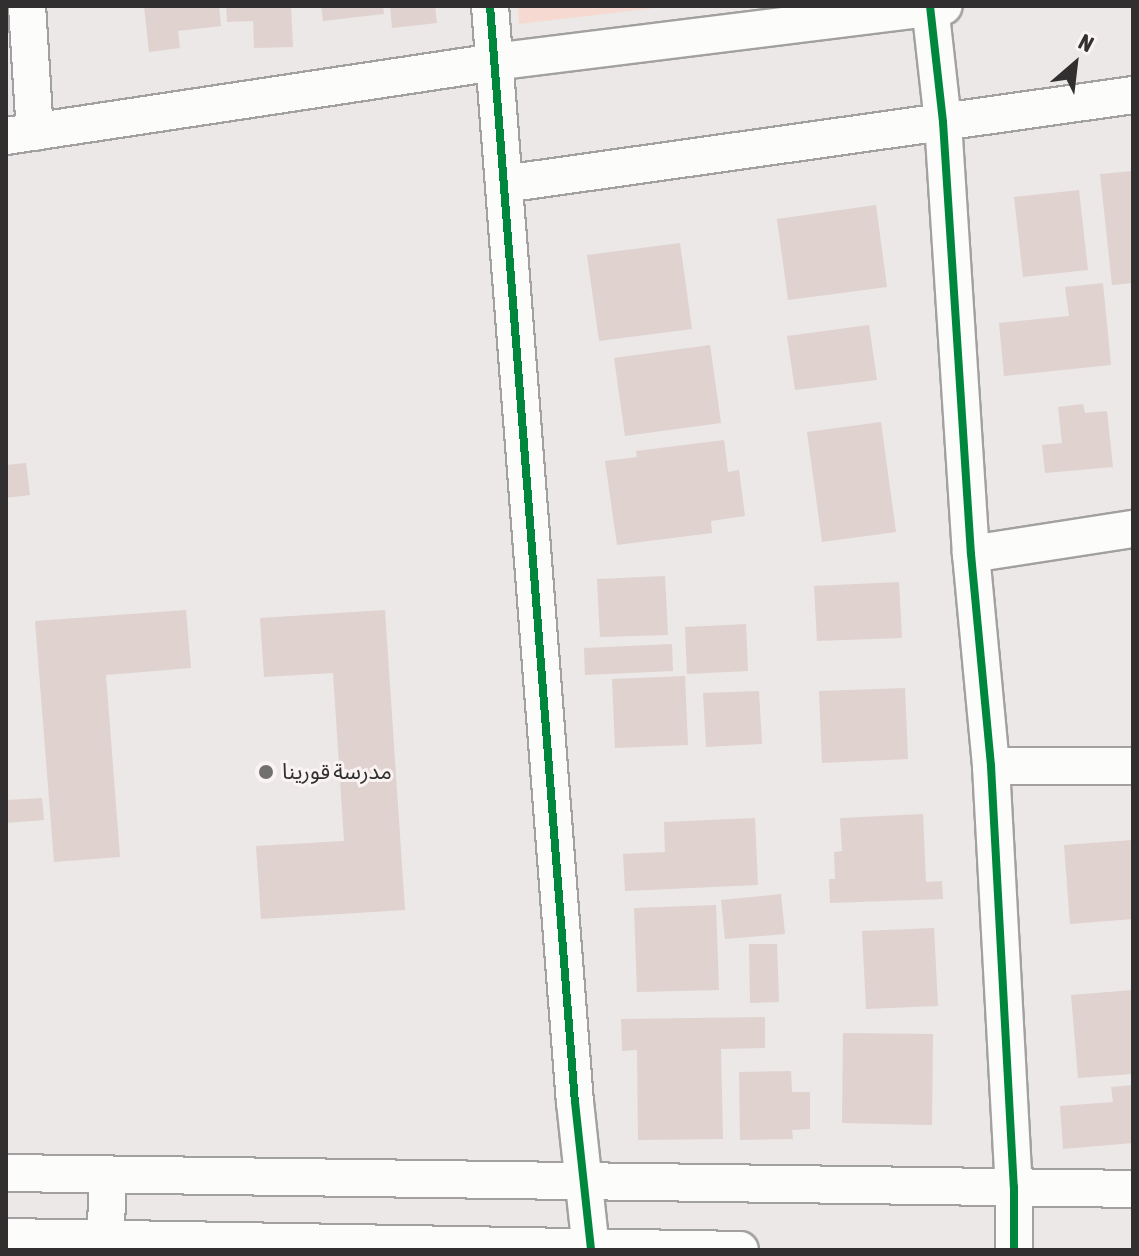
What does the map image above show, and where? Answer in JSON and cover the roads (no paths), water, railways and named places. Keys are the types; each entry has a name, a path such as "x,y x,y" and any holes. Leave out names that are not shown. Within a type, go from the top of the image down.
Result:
{"street":[{"path":"27,6 20,134 494,62 935,7 971,554 991,766 1014,1187 1014,1250"},
{"path":"490,6 591,1248"},
{"path":"504,184 1133,95"},
{"path":"971,554 1133,529"},
{"path":"991,766 1133,766"},
{"path":"6,1173 1133,1189"},
{"path":"105,1244 108,1175"},
{"path":"6,1237 105,1244 740,1250"}],"place":[{"name":"مدرسة قورينا","path":"266,772"}]}
